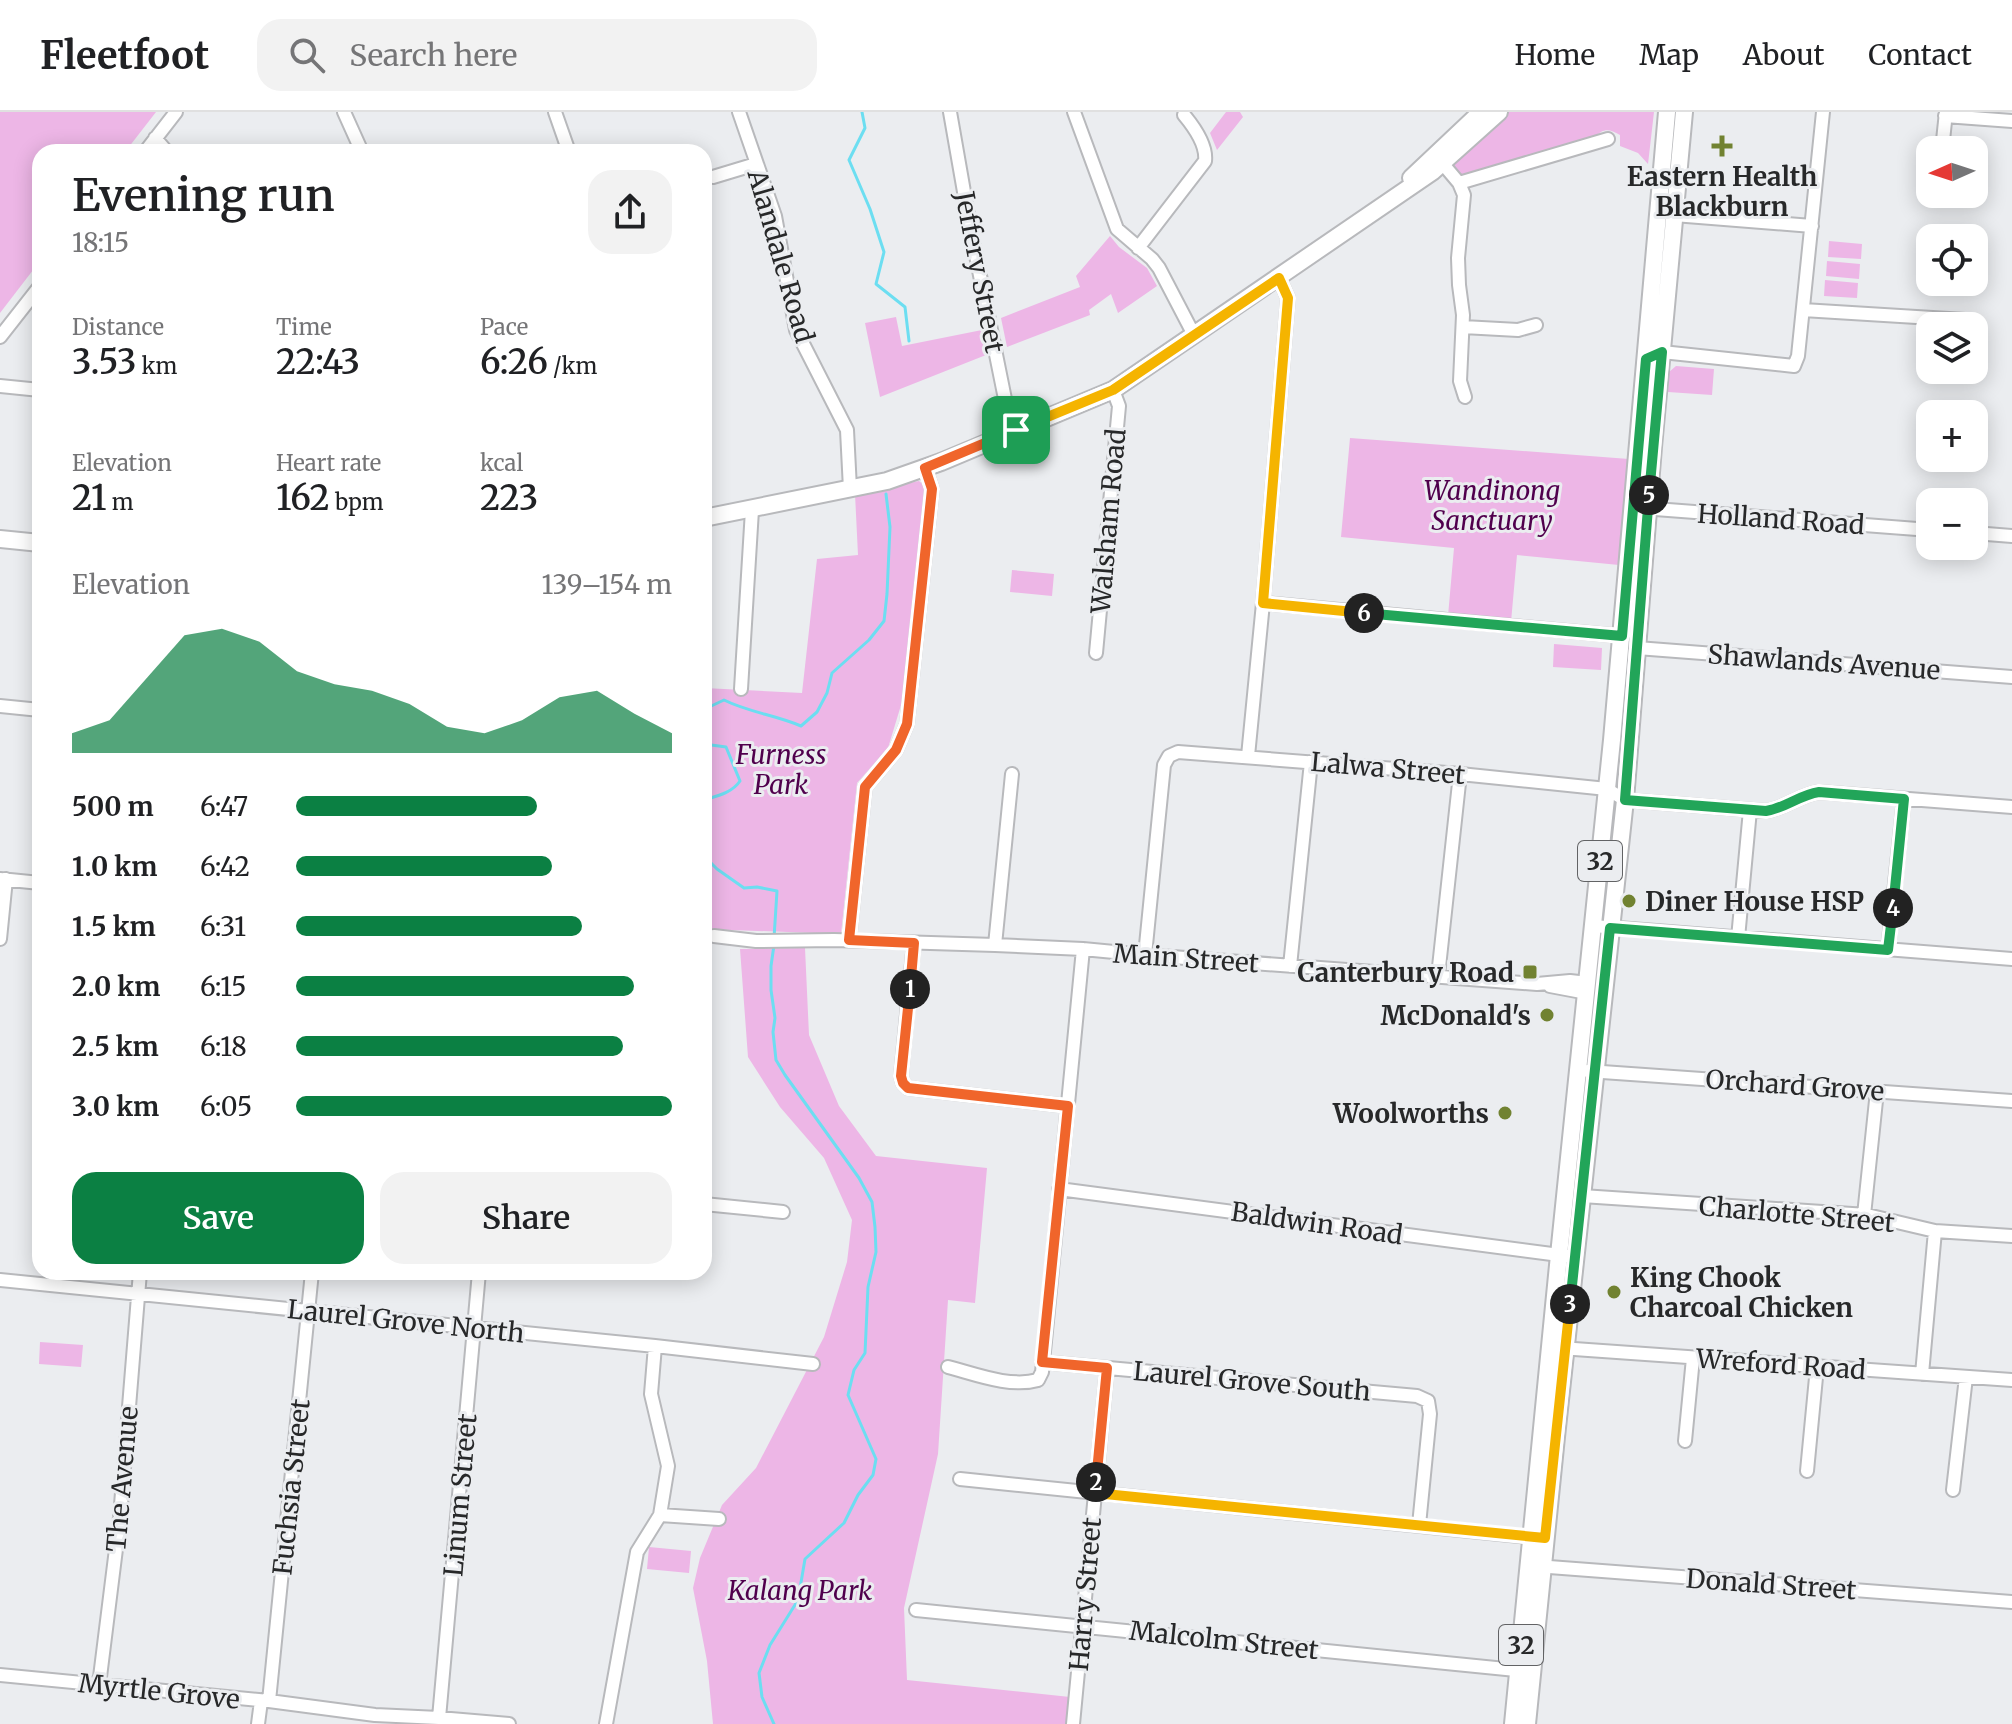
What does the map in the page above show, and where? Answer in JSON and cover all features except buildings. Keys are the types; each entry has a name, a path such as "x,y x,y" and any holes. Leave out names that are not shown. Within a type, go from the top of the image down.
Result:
{"main road":[{"path":"1438,160 1452,138 1481,112"},
{"path":"712,517 887,481 1113,390 1390,199 1499,112"},
{"name":"32","path":"1656,358 1667,112"},
{"name":"32","path":"1567,1256 1582,1196 1593,988 1625,800 1640,508 1684,112"},
{"path":"1452,138 1479,131"},
{"path":"0,539 32,542"},
{"name":"32","path":"1602,927 1607,789 1632,640"},
{"name":"32","path":"1527,1724 1526,1670 1538,1538 1587,1071"},
{"name":"32","path":"1513,1724 1526,1670"}],"street":[{"path":"151,144 176,112"},
{"path":"344,112 358,144"},
{"path":"555,112 566,144"},
{"name":"Alandale Road","path":"739,112 775,216 796,330 847,430 850,489"},
{"name":"Jeffery Street","path":"950,112 1005,399 1016,430"},
{"path":"1074,112 1117,229 1159,268 1194,335"},
{"path":"1656,358 1694,357 1794,366 1798,356 1823,112"},
{"path":"1943,136 1945,114 2012,121"},
{"path":"1138,248 1205,161 1204,148 1184,115"},
{"path":"155,138 160,144"},
{"path":"1459,183 1608,139"},
{"path":"1438,160 1459,183 1464,195 1458,258 1463,327 1460,371 1465,397"},
{"path":"713,177 756,164"},
{"path":"1674,215 1812,226"},
{"path":"1248,756 1288,298 1279,278"},
{"path":"0,337 32,296"},
{"path":"1803,310 1916,317"},
{"path":"1463,327 1518,330 1536,325"},
{"path":"0,386 32,389"},
{"name":"Walsham Road","path":"1096,653 1119,406 1113,390"},
{"path":"849,940 865,787 896,750 907,724 932,489 925,468"},
{"name":"Holland Road","path":"1640,508 1916,529"},
{"path":"741,689 752,510"},
{"path":"1988,534 2012,536"},
{"name":"Shawlands Avenue","path":"1263,603 2012,677"},
{"path":"0,706 32,709"},
{"name":"Lalwa Street","path":"1145,955 1164,765 1169,756 1178,752 1607,789"},
{"path":"1290,966 1311,762"},
{"path":"995,945 1012,774"},
{"path":"1438,976 1460,774"},
{"path":"1607,789 1625,800 1766,811 1779,809 1807,794 1819,792 2012,807"},
{"path":"1888,950 1904,799"},
{"path":"1738,938 1750,810"},
{"path":"0,939 4,883 32,883"},
{"path":"1602,927 2012,959"},
{"name":"Main Street","path":"712,936 1083,949 1537,984 1570,981 1593,988"},
{"path":"914,943 901,1076 903,1083 908,1088 1068,1106"},
{"path":"948,1367 996,1379 1028,1382 1038,1380 1042,1372 1083,949"},
{"name":"Orchard Grove","path":"1587,1071 2012,1101"},
{"path":"1864,1215 1877,1091"},
{"name":"Baldwin Road","path":"1059,1189 1567,1256"},
{"name":"Charlotte Street","path":"1582,1196 1864,1215 1935,1231 2012,1236"},
{"path":"712,1205 783,1212"},
{"path":"1922,1374 1935,1231"},
{"name":"Laurel Grove North","path":"0,1280 813,1364"},
{"name":"The Avenue","path":"99,1685 120,1517 139,1280"},
{"name":"Fuchsia Street","path":"258,1724 265,1701 311,1280"},
{"name":"Linum Street","path":"439,1718 478,1280"},
{"path":"606,1724 637,1552 660,1515 668,1466 651,1394 655,1346"},
{"name":"Wreford Road","path":"1558,1348 2012,1380"},
{"path":"1685,1441 1693,1358"},
{"name":"Laurel Grove South","path":"1042,1362 1417,1396 1428,1401 1430,1414 1419,1525"},
{"path":"1807,1471 1817,1367"},
{"name":"Harry Street","path":"1073,1724 1107,1368"},
{"path":"1953,1490 1966,1377"},
{"path":"960,1479 1538,1538"},
{"path":"660,1515 719,1519"},
{"name":"Donald Street","path":"1536,1566 2012,1602"},
{"name":"Malcolm Street","path":"916,1610 1526,1670"},
{"name":"Myrtle Grove","path":"0,1675 375,1715 509,1724"}],"green space":[{"path":"0,112 156,112 131,144 32,144 32,271 0,313"},
{"path":"1226,112 1240,112 1243,117 1217,150 1210,133"},
{"path":"1507,112 1654,112 1648,164 1638,153 1620,146 1620,135 1607,130 1595,137 1467,177 1454,170 1455,159"},
{"path":"1110,236 1119,247 1147,268 1157,286 1118,313 1111,294 1089,310 1090,315 1007,347 1001,318 1080,287 1076,276"},
{"path":"1829,241 1862,244 1861,259 1828,257"},
{"path":"1827,261 1860,264 1859,279 1826,276"},
{"path":"1825,280 1858,283 1857,298 1824,296"},
{"path":"896,317 902,346 982,330 986,355 880,397 865,323"},
{"path":"1676,366 1714,369 1712,395 1668,392 1669,372"},
{"name":"Wandinong Sanctuary","path":"1350,438 1629,459 1619,565 1517,555 1511,622 1448,616 1454,548 1341,537"},
{"name":"Furness Park","path":"919,481 926,487 905,692 888,748 857,783 841,934 712,929 712,688 802,693 817,559 858,555 855,494"},
{"path":"1012,570 1054,574 1052,596 1010,592"},
{"path":"1554,644 1602,648 1601,670 1553,667"},
{"name":"Kalang Park","path":"805,948 809,1035 839,1106 876,1156 987,1168 975,1303 948,1300 938,1454 904,1608 907,1680 1070,1697 1067,1724 713,1724 707,1661 693,1588 700,1558 722,1505 756,1468 824,1337 847,1262 852,1220 824,1158 780,1107 748,1057 740,949"},
{"path":"40,1342 83,1345 81,1367 39,1364"},
{"path":"649,1547 691,1551 689,1573 647,1569"}],"waterway":[{"path":"862,112 865,128 849,160 884,252 876,284 905,307 909,341"},
{"path":"712,706 724,700 801,726 817,712 827,693 832,673 869,640 884,621 890,527 886,494"},
{"path":"712,745 726,747 740,781 729,791 712,797"},
{"path":"712,864 744,888 777,891 774,938"},
{"path":"774,945 771,990 776,1060 859,1178 872,1202 876,1252 868,1287 865,1353 854,1370 848,1395 876,1459 873,1475 858,1495 844,1523 805,1559 798,1600 770,1645 759,1673 762,1697 774,1724"}],"place":[{"name":"Eastern Health Blackburn","path":"1722,146"},
{"name":"Diner House HSP","path":"1629,901"},
{"name":"Canterbury Road","path":"1530,972"},
{"name":"McDonald's","path":"1547,1015"},
{"name":"Woolworths","path":"1505,1113"},
{"name":"King Chook Charcoal Chicken","path":"1614,1292"}],"route":[{"path":"1279,278 1288,298 1263,603 1622,636 1646,359 1662,352 1625,800 1766,811 1779,809 1807,794 1819,792 1904,799 1888,950 1610,928 1545,1538 1095,1493 1107,1368 1042,1362 1068,1106 908,1088 901,1076 914,943 849,940 865,787 896,750 907,724 932,489 925,468 1016,430 1113,390 1279,278"}]}
